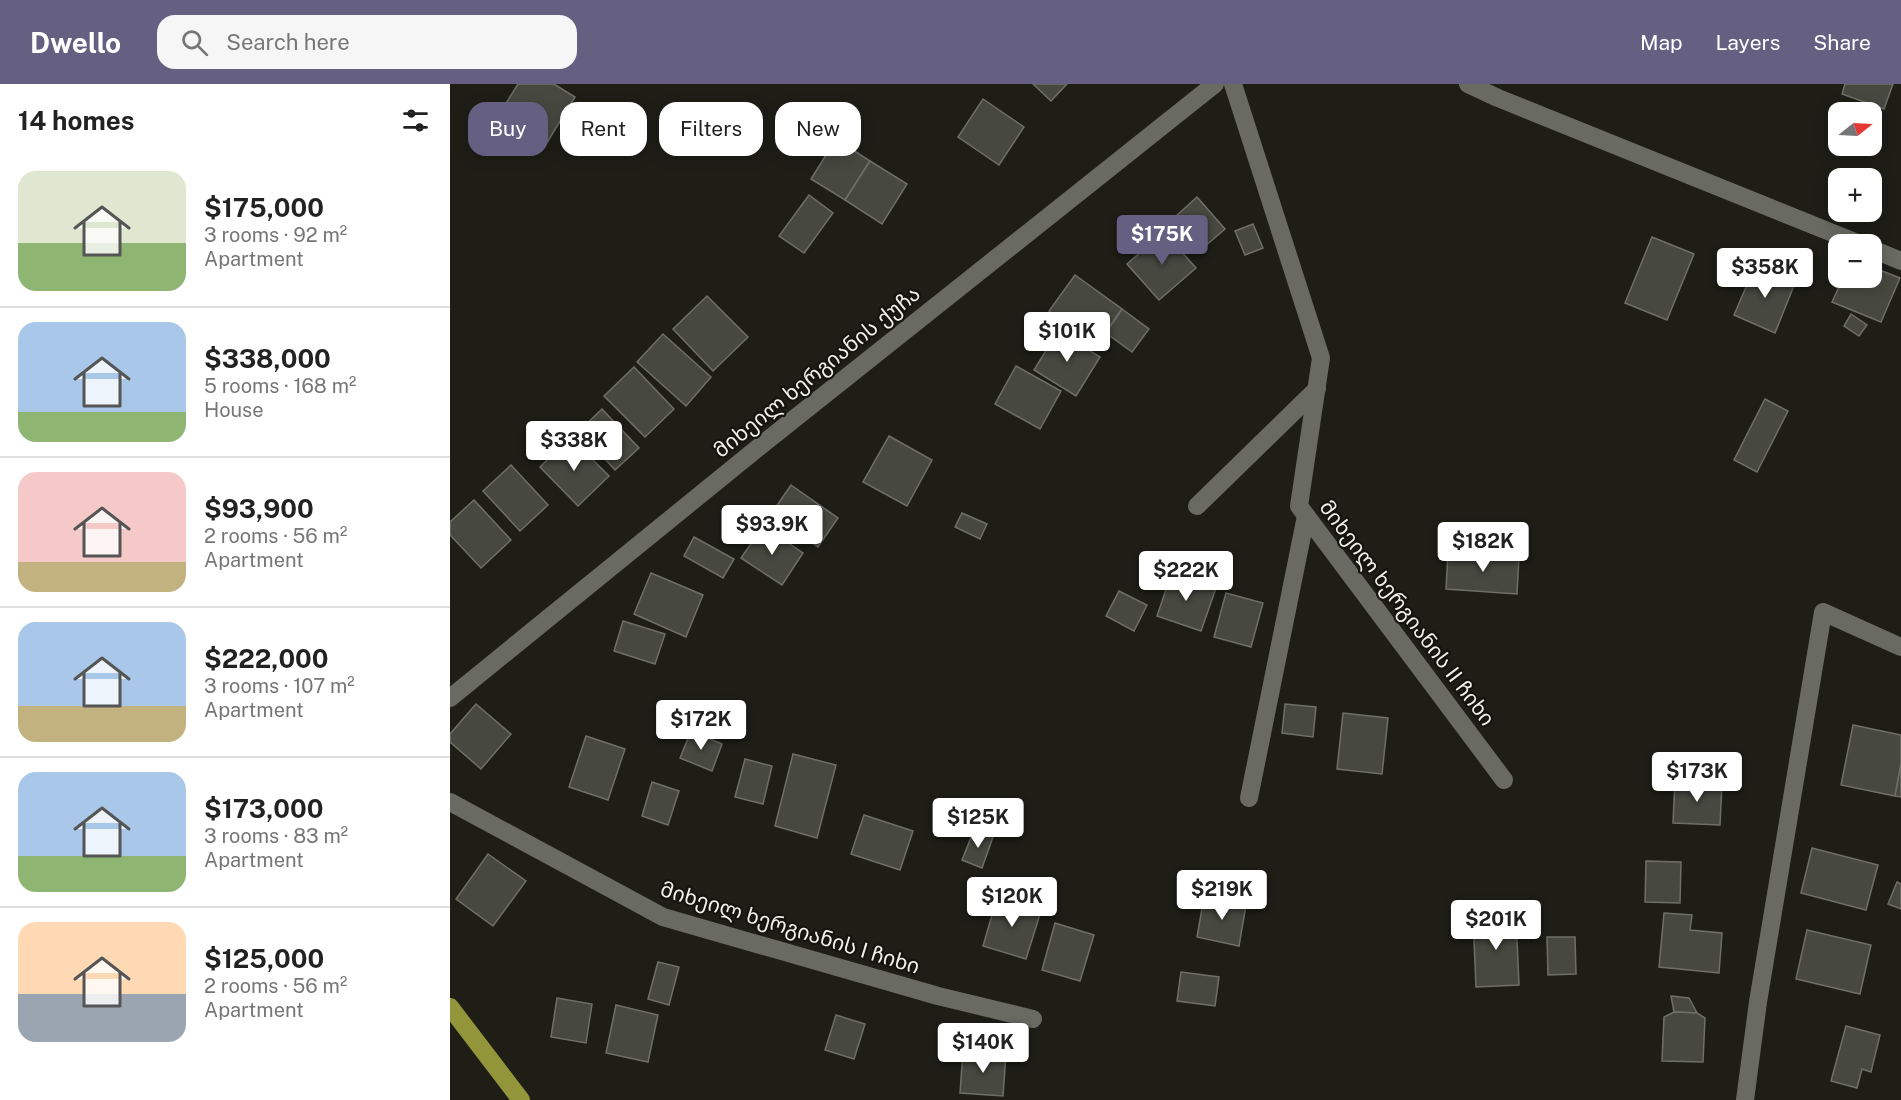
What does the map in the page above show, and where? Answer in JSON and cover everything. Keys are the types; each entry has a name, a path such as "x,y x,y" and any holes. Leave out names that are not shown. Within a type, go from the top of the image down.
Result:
{"main road":[{"path":"450,1007 521,1100"}],"street":[{"name":"მიხეილ ხერგიანის ქუჩა","path":"450,698 759,447 1215,84"},
{"name":"მიხეილ ხერგიანის II ჩიხი","path":"1233,84 1321,358 1299,506 1504,780"},
{"path":"1468,84 1835,234"},
{"path":"1882,253 1901,261"},
{"path":"1197,506 1317,389"},
{"path":"1249,798 1306,516"},
{"path":"1745,1100 1758,1002 1823,612 1901,647"},
{"name":"მიხეილ ხერგიანის I ჩიხი","path":"450,802 663,917 938,996 1033,1019"}],"building":[{"path":"518,84 554,84 575,97 572,102 560,102 560,122 548,141 548,102 507,102"},
{"path":"1033,84 1067,84 1051,101"},
{"path":"1845,84 1893,84 1884,109 1882,102 1864,102 1842,94"},
{"path":"983,99 1024,127 999,165 958,137"},
{"path":"861,155 870,161 845,200 811,179 825,156"},
{"path":"870,161 907,184 882,224 845,200"},
{"path":"809,195 833,213 804,253 779,236"},
{"path":"1197,197 1225,229 1203,248 1175,217"},
{"path":"1253,224 1263,248 1245,255 1235,231"},
{"path":"1164,232 1196,268 1159,300 1127,264"},
{"path":"1652,237 1694,254 1667,320 1625,303"},
{"path":"1755,266 1795,283 1775,333 1734,315"},
{"path":"1882,271 1900,278 1881,322 1832,302 1838,288 1882,288"},
{"path":"1075,275 1122,309 1096,345 1049,311"},
{"path":"707,296 748,337 713,371 673,329"},
{"path":"1122,309 1149,329 1132,352 1106,333"},
{"path":"1851,314 1867,325 1859,336 1844,326"},
{"path":"1058,331 1100,357 1076,396 1034,370"},
{"path":"663,334 711,377 686,406 637,362"},
{"path":"1016,366 1061,391 1040,429 995,404"},
{"path":"634,367 674,409 645,437 604,396"},
{"path":"1765,399 1788,411 1757,472 1734,460"},
{"path":"602,409 639,448 615,470 579,431"},
{"path":"889,436 932,460 907,506 863,482"},
{"path":"570,437 609,476 578,506 540,467"},
{"path":"511,465 548,505 520,531 483,491"},
{"path":"791,485 838,518 818,547 771,514"},
{"path":"474,500 511,540 481,568 450,535 450,522"},
{"path":"962,513 987,524 980,539 955,527"},
{"path":"763,526 803,553 782,585 741,558"},
{"path":"694,537 734,559 723,578 684,556"},
{"path":"1448,552 1519,556 1517,594 1446,589"},
{"path":"1172,572 1216,588 1201,631 1157,616"},
{"path":"651,573 703,595 686,637 634,614"},
{"path":"1119,591 1147,605 1134,631 1106,616"},
{"path":"1226,593 1263,603 1251,647 1214,637"},
{"path":"623,621 665,634 655,664 614,651"},
{"path":"476,704 511,734 481,769 450,742 450,734"},
{"path":"1285,704 1316,707 1313,737 1282,733"},
{"path":"1343,713 1388,718 1382,774 1337,769"},
{"path":"1853,725 1901,735 1901,764 1895,796 1841,785"},
{"path":"691,731 722,744 712,771 680,758"},
{"path":"586,736 625,749 608,800 569,787"},
{"path":"793,754 836,765 817,838 775,826"},
{"path":"745,759 772,766 763,804 735,797"},
{"path":"1901,764 1901,797 1895,796"},
{"path":"1675,780 1722,783 1720,825 1673,823"},
{"path":"652,782 679,791 668,825 642,816"},
{"path":"864,815 913,831 900,870 851,854"},
{"path":"974,830 993,837 982,868 962,860"},
{"path":"1812,848 1878,865 1866,910 1801,893"},
{"path":"488,854 526,881 493,926 456,899"},
{"path":"1646,861 1681,862 1680,903 1645,902"},
{"path":"1897,882 1901,884 1901,909 1888,904"},
{"path":"1204,897 1246,905 1239,946 1197,937"},
{"path":"997,898 1041,911 1026,959 983,946"},
{"path":"1664,913 1692,915 1690,930 1722,933 1719,973 1659,967"},
{"path":"1516,916 1519,985 1476,987 1473,917"},
{"path":"1055,923 1094,935 1080,981 1042,970"},
{"path":"1807,930 1871,945 1860,994 1796,979"},
{"path":"1547,937 1575,937 1576,974 1548,975"},
{"path":"658,962 679,967 669,1005 648,999"},
{"path":"1181,972 1219,977 1215,1006 1177,1001"},
{"path":"1671,996 1689,998 1697,1013 1674,1012"},
{"path":"557,998 592,1004 586,1043 551,1037"},
{"path":"616,1005 658,1015 648,1062 606,1053"},
{"path":"1674,1012 1697,1013 1705,1018 1703,1062 1662,1061 1664,1017"},
{"path":"836,1015 865,1024 854,1059 825,1050"},
{"path":"1846,1026 1880,1035 1871,1072 1862,1069 1857,1088 1831,1081"},
{"path":"963,1051 1006,1054 1003,1096 960,1093"}]}
